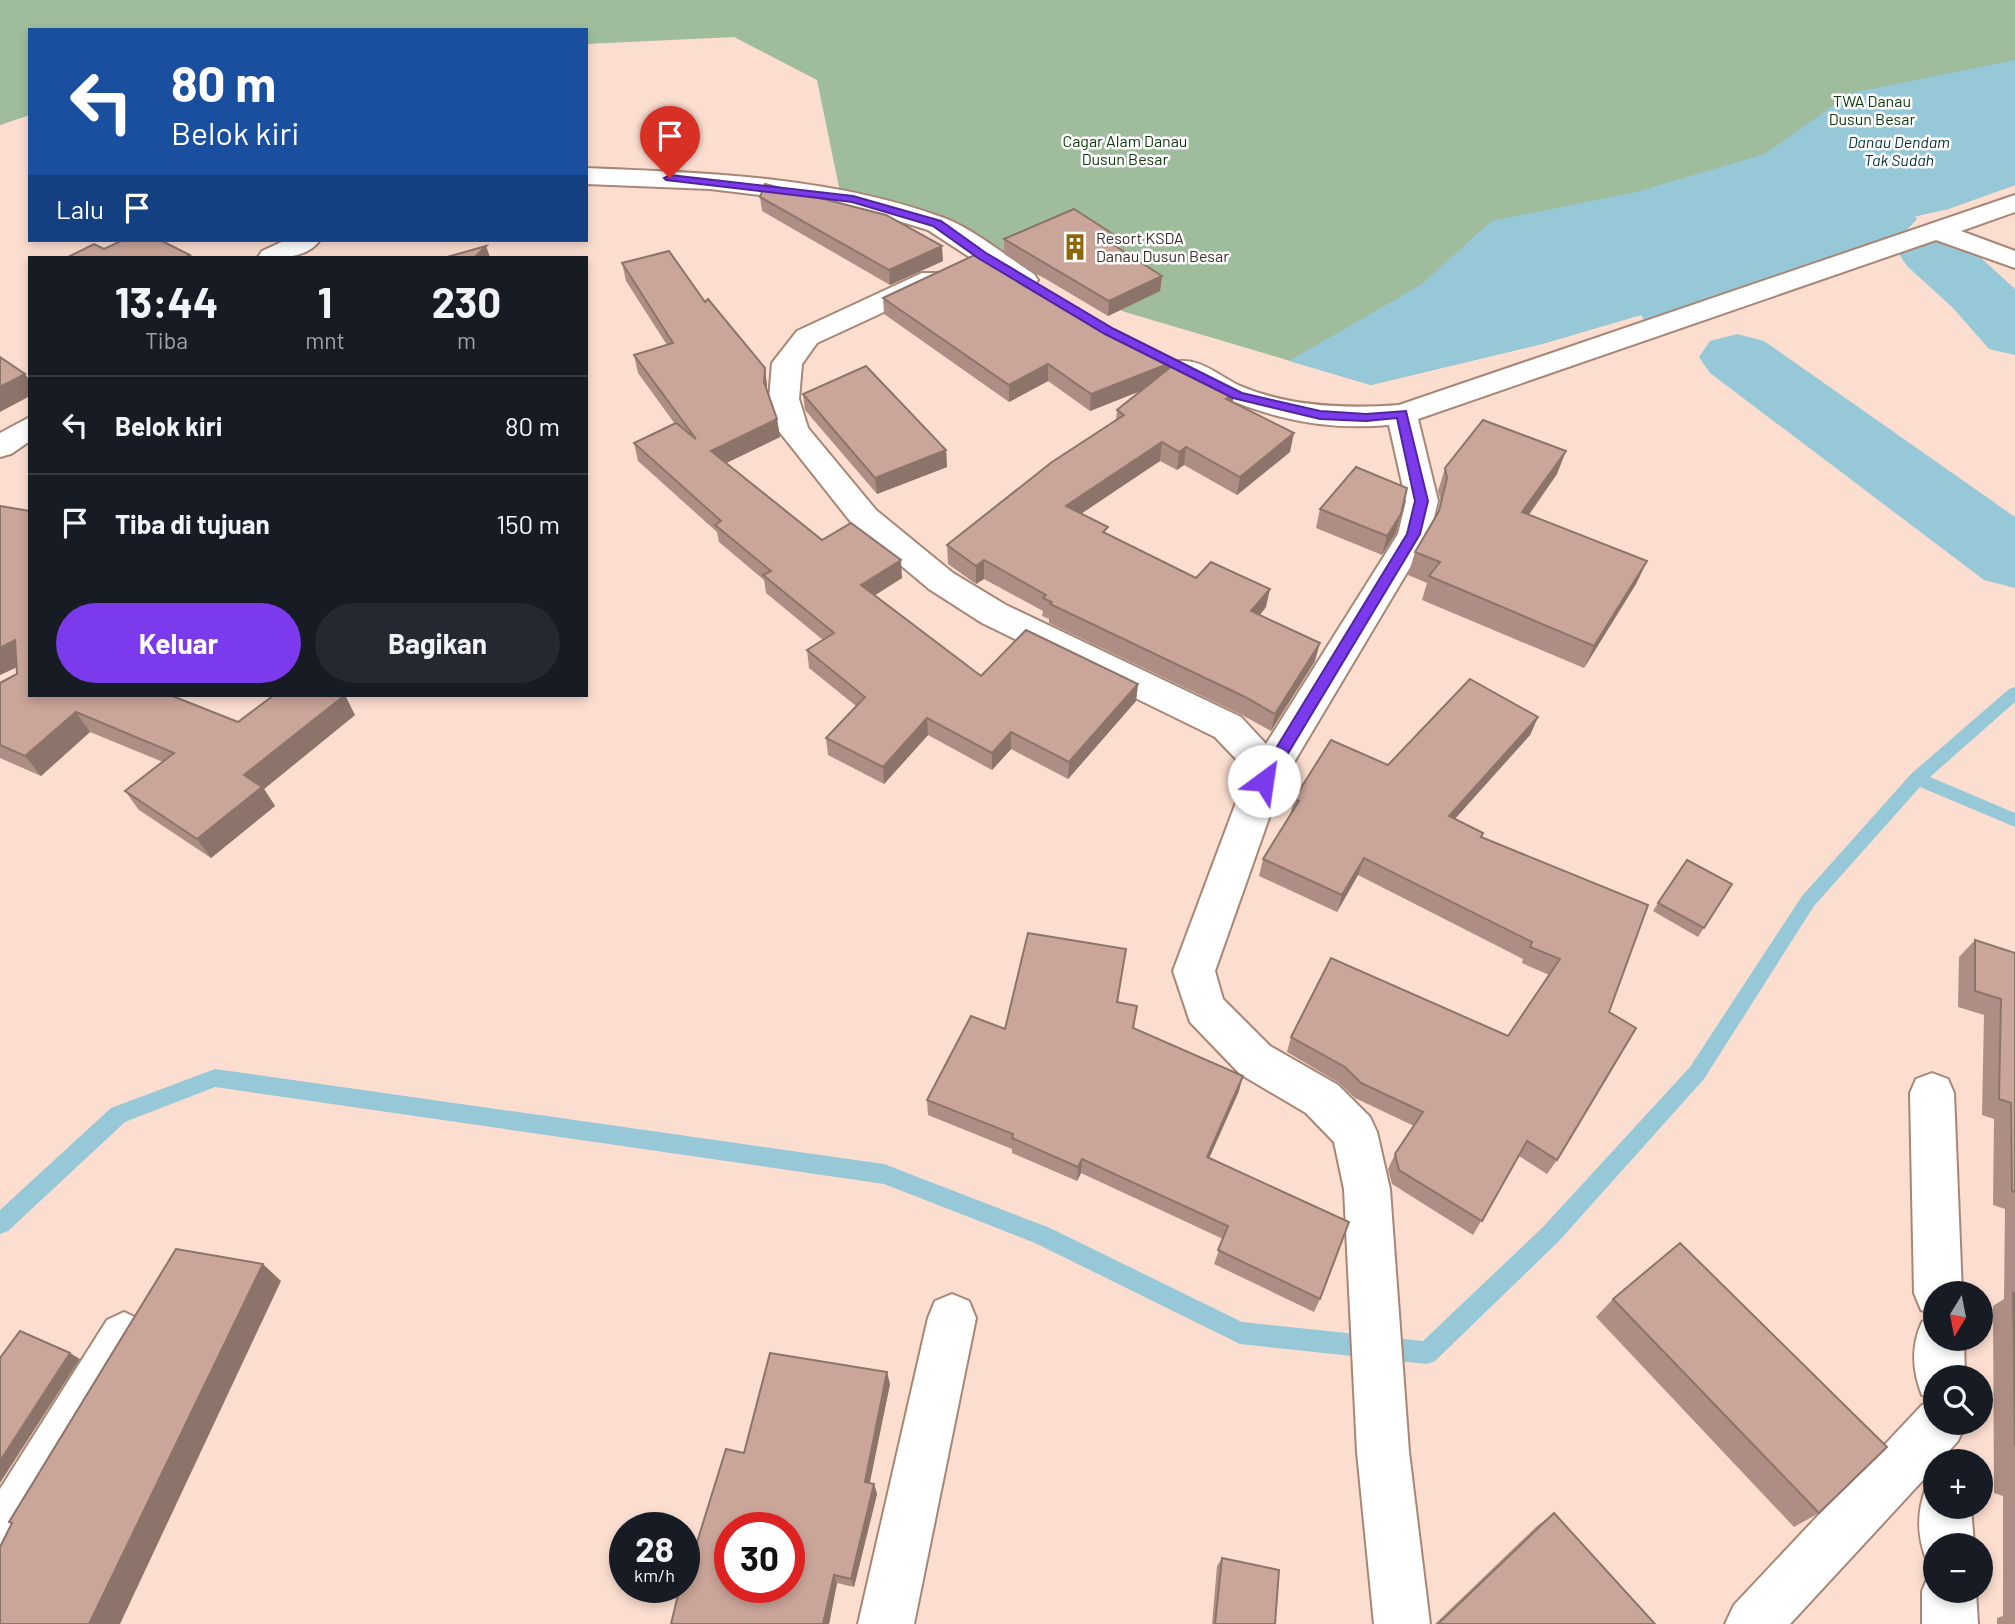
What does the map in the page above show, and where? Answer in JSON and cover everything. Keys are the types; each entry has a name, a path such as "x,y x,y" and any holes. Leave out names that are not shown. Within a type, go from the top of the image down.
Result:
{"street":[{"path":"588,176 710,181 853,199 937,224 1052,297"},
{"path":"1156,354 1238,396 1281,408 1355,417 1402,414 2001,212"},
{"path":"1948,231 2010,258"},
{"path":"274,256 303,242"},
{"path":"982,255 807,337 787,363 784,399 793,430 865,518 941,581 994,614 1228,727 1252,752 1264,781"},
{"path":"1402,414 1422,501 1413,534 1264,781 1194,971 1205,1009 1255,1060 1322,1099 1354,1132 1367,1189 1383,1452 1402,1624"},
{"path":"0,447 28,428"},
{"path":"1932,1093 1938,1281"},
{"path":"0,1538 150,1296"},
{"path":"886,1624 952,1318"},
{"path":"1753,1624 1930,1435"},
{"path":"1949,1603 1950,1624"}],"green space":[{"path":"0,0 2015,0 2015,185 1948,209 1903,219 1883,219 1860,230 1862,238 1854,241 1841,239 1691,294 1671,306 1542,344 1371,385 1125,312 840,192 817,80 734,37 588,44 588,28 28,28 28,116 0,125"}],"water":[{"name":"Danau Dendam Tak Sudah","path":"2015,60 2015,185 1948,209 1903,219 1883,219 1860,230 1862,238 1854,241 1841,239 1691,294 1671,306 1542,344 1371,385 1289,361 1422,284 1491,221 1636,192 1765,154 1851,93"}],"building":[{"path":"765,184 886,215 942,246 889,270 760,197"},
{"path":"1074,209 1119,238 1109,242 1162,276 1109,301 1004,239"},
{"path":"119,242 164,242 190,255 70,256 94,244 104,249"},
{"path":"486,246 476,256 451,256"},
{"path":"669,251 705,302 708,299 765,368 764,382 777,419 711,451 822,540 851,523 901,560 861,585 981,676 1026,630 1138,684 1069,762 1011,732 992,753 927,718 883,767 826,738 865,697 807,650 834,633 763,575 771,571 715,525 721,521 634,443 676,423 696,439 634,355 673,343 622,263"},
{"path":"981,252 1073,308 1173,362 1091,394 1048,364 1009,385 883,298"},
{"path":"0,357 25,374 0,387"},
{"path":"1177,362 1234,394 1226,399 1294,433 1240,477 1186,447 1179,452 1162,442 1066,506 1108,527 1103,532 1196,578 1211,562 1270,589 1251,611 1320,643 1275,714 1050,604 1052,602 1043,598 1046,595 984,560 976,566 947,545 1052,462 1124,415 1117,410"},
{"path":"866,366 946,450 875,478 803,394"},
{"path":"1483,420 1566,451 1522,512 1647,561 1594,646 1429,576 1440,562 1415,552 1439,511 1447,478 1445,468"},
{"path":"1356,467 1407,488 1401,514 1387,536 1320,509"},
{"path":"0,506 28,511 28,697 175,697 238,722 271,697 342,697 244,775 262,787 197,839 125,791 174,753 76,712 25,756 0,745 0,683 17,674 15,640 0,648"},
{"path":"1470,679 1538,717 1449,816 1483,833 1481,837 1648,905 1609,1012 1636,1028 1557,1160 1527,1141 1482,1221 1399,1170 1395,1154 1423,1112 1361,1083 1345,1067 1291,1037 1331,958 1508,1036 1560,959 1530,947 1532,942 1364,858 1342,895 1263,859 1299,801 1294,799 1331,740 1388,765"},
{"path":"1687,860 1732,884 1704,928 1658,903"},
{"path":"1028,933 1126,949 1117,1002 1137,1006 1133,1028 1243,1076 1207,1157 1349,1222 1320,1299 1218,1250 1228,1226 1082,1159 1078,1167 1012,1138 1013,1134 927,1100 971,1016 1005,1029"},
{"path":"1975,940 2015,953 2015,1192 2012,1191 2011,1103 1999,1099 2001,999 1975,991"},
{"path":"1680,1243 1887,1447 1819,1513 1613,1299"},
{"path":"176,1249 263,1264 89,1624 0,1624 0,1547 12,1523 9,1522"},
{"path":"2013,1293 2015,1294 2015,1446"},
{"path":"20,1331 70,1353 0,1461 0,1358"},
{"path":"770,1353 887,1372 865,1482 874,1484 851,1579 834,1575 823,1624 671,1624 676,1603 700,1603 700,1533 726,1449 744,1453"},
{"path":"1554,1513 1655,1624 1438,1624"},
{"path":"1222,1558 1279,1570 1275,1624 1215,1624"}],"waterway":[{"path":"1671,306 1841,239 1854,241 1862,238 1859,231 1883,219"},
{"path":"1932,251 1979,293 2015,333"},
{"path":"1737,357 2015,559"},
{"path":"1917,779 2015,693"},
{"path":"0,1224 118,1115 215,1078 884,1174 1042,1235 1240,1333 1427,1353 1551,1234 1697,1073 1808,901 1917,779"},
{"path":"1917,779 2015,820"}],"place":[{"name":"Resort KSDA Danau Dusun Besar","path":"1075,247"}],"route":[{"path":"670,178 853,199 937,224 982,255 1110,331 1238,396 1320,415 1366,418 1402,414 1422,501 1413,534 1264,781"}],"park label":[{"name":"TWA Danau Dusun Besar","path":"1872,110"},
{"name":"Cagar Alam Danau Dusun Besar","path":"1125,150"}]}
